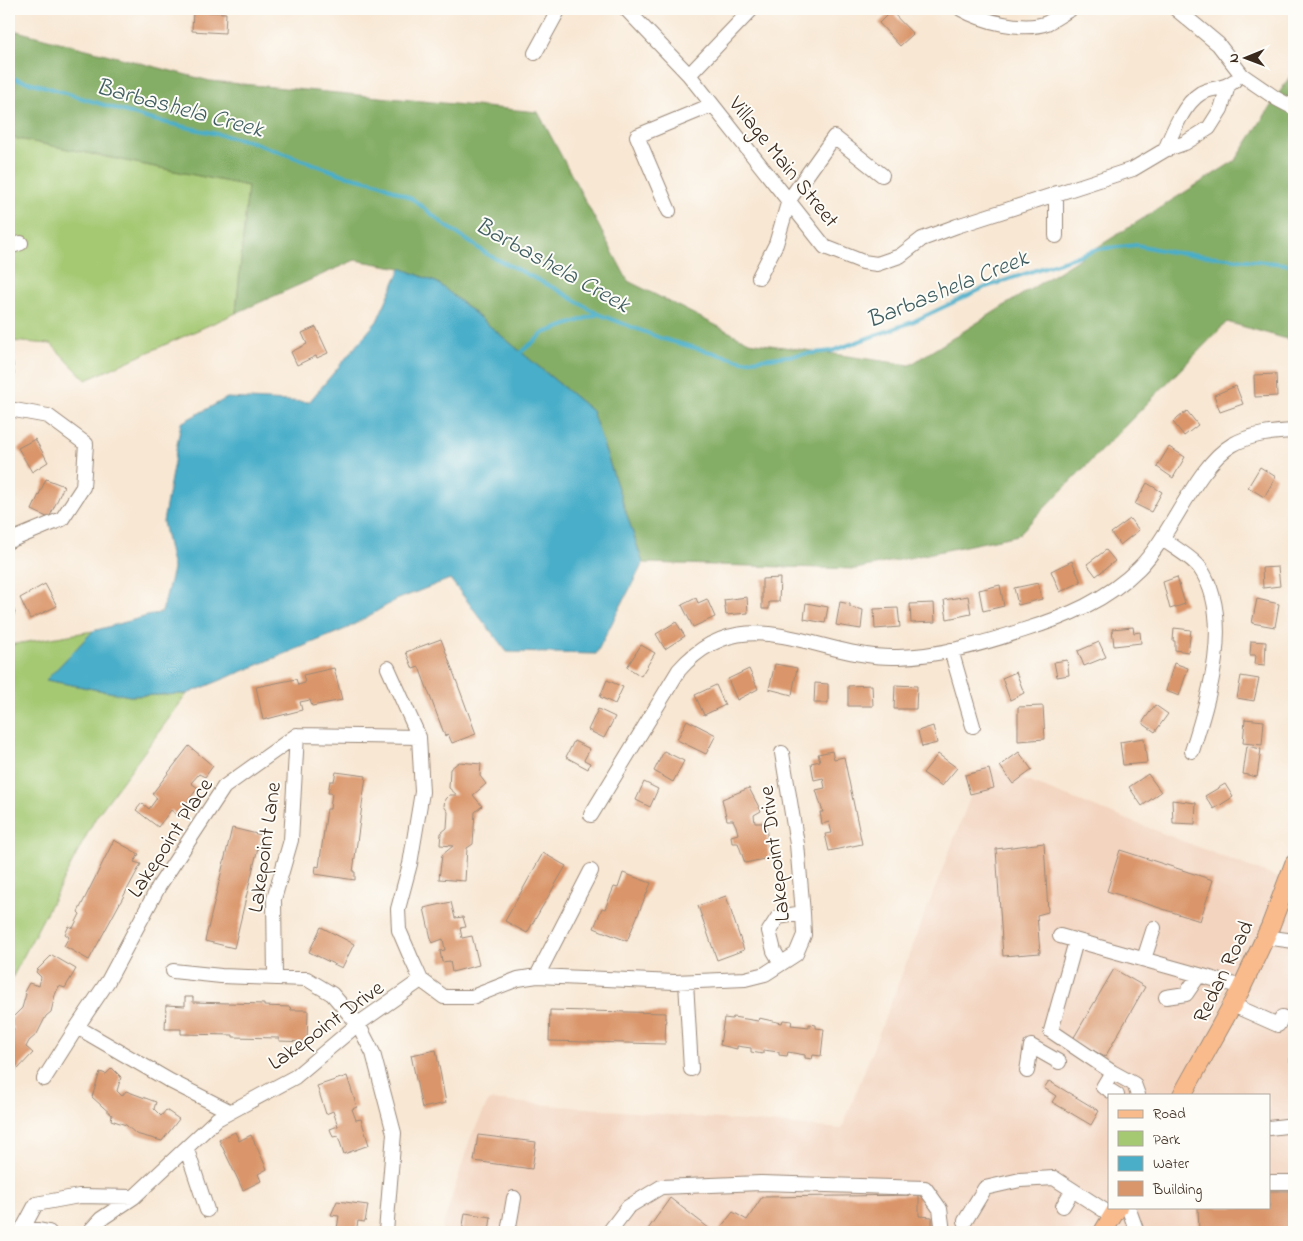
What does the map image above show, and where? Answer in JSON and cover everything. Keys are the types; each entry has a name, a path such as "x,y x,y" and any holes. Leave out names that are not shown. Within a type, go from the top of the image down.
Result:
{"main road":[{"name":"Redan Road","path":"1183,1094 1233,1005 1265,937 1288,898 1293,870"}],"street":[{"path":"535,53 559,9"},
{"name":"Village Main Street","path":"626,9 689,75 825,247 864,262 877,264 900,256 922,239 1056,193 1133,170 1165,150 1185,143 1209,128 1221,109 1228,86"},
{"path":"689,75 752,9"},
{"path":"961,9 977,18 997,23 1030,25 1046,23 1071,9"},
{"path":"1176,9 1218,44 1242,75 1277,99 1294,108"},
{"path":"1165,150 1178,119 1201,93 1228,86 1242,75"},
{"path":"669,211 637,136 712,105"},
{"path":"759,277 776,244 789,200 834,137 882,175"},
{"path":"1056,193 1056,236"},
{"path":"9,409 48,416 86,444 83,487 62,519 9,540"},
{"path":"591,815 679,670 693,654 718,639 740,634 783,634 832,649 875,656 913,656 952,650 1062,617 1094,602 1120,586 1140,567 1163,540 1200,478 1231,446 1269,432 1294,431"},
{"path":"1163,540 1199,566 1211,589 1216,612 1213,670 1206,707 1192,751"},
{"path":"952,650 973,726"},
{"path":"388,668 420,737 422,792 410,864 398,909 399,930 422,980"},
{"path":"297,735 420,737"},
{"name":"Lakepoint Lane","path":"275,978 274,899 291,840 297,735"},
{"name":"Lakepoint Place","path":"44,1079 108,981 159,886 224,787 297,735"},
{"name":"Lakepoint Drive","path":"89,1232 101,1218 134,1197 187,1150 217,1119 294,1077 358,1024 422,980 444,997 472,997 518,979 537,976 686,982 744,979 764,974 796,954 804,935 803,913 796,844 782,753"},
{"path":"537,976 591,871"},
{"path":"781,964 774,951 770,931 778,917 803,913"},
{"path":"1144,959 1154,928"},
{"path":"1060,936 1242,987"},
{"path":"1265,937 1294,942"},
{"path":"1042,1052 1051,1031 1076,941"},
{"path":"173,971 307,979 332,994 358,1024 373,1053 394,1133 386,1232"},
{"path":"1166,997 1186,994 1199,975"},
{"path":"686,982 692,1069"},
{"path":"1233,1005 1278,1025 1282,1017"},
{"path":"77,1027 162,1077 229,1111"},
{"path":"1051,1031 1112,1072 1134,1084 1138,1094"},
{"path":"1027,1071 1031,1046 1059,1062"},
{"path":"1110,1091 1112,1072"},
{"path":"1270,1128 1294,1125"},
{"path":"187,1150 207,1210"},
{"path":"965,1221 985,1188 1020,1180 1054,1178 1112,1221 1137,1232"},
{"path":"1270,1182 1294,1182"},
{"path":"609,1232 628,1207 661,1186 761,1183 925,1188 940,1209 943,1232"},
{"path":"1063,1206 1072,1191"},
{"path":"49,1232 22,1230 36,1204 79,1196 134,1197"},
{"path":"508,1232 514,1198"}],"shaded area":[{"path":"983,764 1294,884 1294,1232 441,1232 470,1139 489,1100 842,1129"}],"green space":[{"path":"9,29 210,81 538,112 628,281 749,342 910,365 1236,160 1294,70 1294,341 1227,322 1018,535 856,569 643,563 592,411 438,283 401,268 355,260 236,313 248,186 9,137"},
{"path":"9,137 248,186 236,313 86,380 51,344 9,341"},
{"path":"93,631 47,680 130,696 187,694 96,817 9,984 9,645"}],"water":[{"path":"401,268 438,283 592,411 643,563 596,654 507,652 450,579 396,600 348,628 187,694 130,696 46,680 93,631 162,612 173,569 163,522 181,423 227,398 309,402 377,321"}],"building":[{"path":"193,11 226,13 225,33 192,31"},
{"path":"891,11 913,34 900,46 879,23"},
{"path":"316,327 328,353 317,358 316,356 297,365 291,352 307,344 302,333"},
{"path":"9,356 12,356 14,374 9,374"},
{"path":"1276,374 1277,396 1255,397 1254,375"},
{"path":"1236,386 1243,404 1220,412 1214,395"},
{"path":"1187,411 1198,425 1184,436 1173,422"},
{"path":"35,439 48,462 32,472 18,448"},
{"path":"1169,447 1185,457 1173,478 1157,467"},
{"path":"1260,467 1276,477 1264,497 1248,487"},
{"path":"46,479 64,486 49,518 32,510"},
{"path":"1147,483 1162,492 1151,512 1135,504"},
{"path":"1130,519 1139,530 1120,545 1111,533"},
{"path":"1106,550 1115,561 1096,576 1087,564"},
{"path":"1072,561 1081,582 1060,592 1051,571"},
{"path":"1278,567 1280,586 1263,588 1262,568"},
{"path":"1177,577 1185,604 1170,609 1163,582"},
{"path":"780,578 779,602 769,602 769,609 762,609 762,579"},
{"path":"1038,583 1042,599 1018,605 1014,588"},
{"path":"45,584 57,606 30,619 20,598"},
{"path":"1000,585 1004,606 983,611 979,590"},
{"path":"968,596 971,614 947,619 944,600"},
{"path":"747,597 748,613 726,615 724,600"},
{"path":"9,598 15,613 9,616"},
{"path":"696,598 698,603 707,599 715,617 693,627 682,605"},
{"path":"1257,599 1279,604 1275,627 1252,623"},
{"path":"840,602 863,610 861,629 836,625"},
{"path":"806,603 828,607 825,623 804,619"},
{"path":"934,603 935,622 911,623 910,604"},
{"path":"898,608 900,627 875,629 874,609"},
{"path":"676,622 685,636 665,649 656,634"},
{"path":"1133,627 1134,633 1140,632 1141,643 1114,646 1112,629"},
{"path":"1174,628 1191,630 1188,652 1175,650 1175,641 1173,641"},
{"path":"441,639 476,734 452,743 448,734 445,736 419,667 413,669 406,652"},
{"path":"1251,641 1266,642 1265,665 1255,664 1256,655 1250,655"},
{"path":"1099,642 1106,657 1084,666 1078,651"},
{"path":"641,645 655,653 641,676 627,667"},
{"path":"1067,660 1069,675 1057,677 1054,662"},
{"path":"1174,663 1188,668 1179,696 1166,691"},
{"path":"775,664 797,668 792,695 769,689"},
{"path":"334,668 342,700 312,706 310,700 300,702 302,710 263,720 256,687 296,679 298,685 305,683 303,675"},
{"path":"749,669 758,689 737,700 728,679"},
{"path":"1016,672 1024,693 1010,700 1002,678"},
{"path":"1241,676 1259,679 1254,701 1237,698"},
{"path":"607,680 623,687 615,704 600,697"},
{"path":"815,683 828,684 828,703 814,703"},
{"path":"716,685 725,705 704,715 695,695"},
{"path":"872,685 873,706 848,706 848,686"},
{"path":"895,685 917,686 916,709 894,709"},
{"path":"1155,705 1168,714 1155,732 1142,723"},
{"path":"1043,706 1045,739 1018,741 1018,707"},
{"path":"598,709 615,717 604,738 588,730"},
{"path":"1245,719 1264,721 1262,745 1243,743"},
{"path":"687,720 716,735 706,754 677,740"},
{"path":"933,726 937,743 922,747 918,731"},
{"path":"1144,738 1147,763 1123,765 1120,742"},
{"path":"574,741 590,749 584,760 590,763 588,769 566,757"},
{"path":"189,746 213,766 205,777 199,774 191,783 198,788 177,815 171,810 158,827 136,810 142,803 149,809 157,798 152,794"},
{"path":"1247,746 1261,749 1257,777 1243,774"},
{"path":"664,751 684,761 673,782 654,771"},
{"path":"832,751 834,759 844,757 862,844 829,851 825,834 832,833 829,822 822,824 820,812 823,812 816,790 825,788 823,778 814,780 811,763 820,761 818,754"},
{"path":"1019,752 1032,770 1013,784 1000,766"},
{"path":"938,754 957,768 942,786 923,773"},
{"path":"459,762 481,764 480,776 486,784 473,795 482,806 475,812 473,844 467,848 465,881 439,879 442,855 453,846 440,845 441,833 447,828 448,812 444,806 445,799 449,795 457,795 449,788 450,769"},
{"path":"989,769 994,788 970,794 965,775"},
{"path":"336,772 366,776 353,872 355,872 355,880 315,874 316,866 319,867 327,809 330,809 332,793 328,793 330,781 334,781"},
{"path":"1148,774 1161,792 1142,806 1129,787"},
{"path":"644,782 658,789 650,807 636,800"},
{"path":"1225,784 1233,797 1214,809 1205,796"},
{"path":"749,788 761,811 754,815 755,823 766,823 769,858 745,863 738,843 732,843 731,836 738,834 733,820 727,820 722,799"},
{"path":"1172,800 1196,803 1195,824 1173,823"},
{"path":"232,828 261,835 234,948 205,941"},
{"path":"114,840 139,854 134,862 141,864 89,960 64,946 69,937 65,934 69,926 73,928 80,914 78,912"},
{"path":"1044,843 1048,912 1037,915 1040,953 1003,956 996,849"},
{"path":"1120,850 1213,880 1200,921 1107,891"},
{"path":"543,853 566,866 527,933 505,921"},
{"path":"623,873 651,883 627,941 594,928 602,908 605,909 614,887 618,888"},
{"path":"726,896 744,950 717,960 698,906"},
{"path":"451,902 455,918 463,917 466,927 460,928 462,938 472,936 479,965 452,972 450,961 442,962 440,951 445,950 443,939 432,943 424,908"},
{"path":"321,927 354,944 342,968 309,952"},
{"path":"52,955 76,969 65,988 59,986 51,1012 46,1016 37,1034 29,1041 26,1047 33,1053 17,1070 9,1066 9,1037 14,1029 9,1021 22,1008 26,994 24,992 29,983 39,986 41,977 36,972"},
{"path":"1114,969 1145,987 1105,1057 1073,1039"},
{"path":"185,997 193,997 193,1002 264,1004 264,1006 290,1007 291,1010 308,1010 307,1042 279,1041 279,1038 233,1037 233,1035 181,1034 181,1029 165,1029 166,1005 185,1006"},
{"path":"550,1010 666,1013 665,1044 549,1041"},
{"path":"733,1017 758,1021 759,1018 782,1023 783,1020 792,1021 791,1025 809,1027 809,1024 816,1025 816,1028 824,1029 821,1056 813,1055 812,1059 805,1058 805,1055 788,1052 787,1056 779,1055 779,1052 763,1050 763,1054 751,1052 751,1048 737,1046 737,1049 720,1045 724,1018 732,1019"},
{"path":"1290,1038 1294,1038 1294,1062 1290,1062"},
{"path":"436,1050 446,1103 422,1108 411,1055"},
{"path":"112,1068 121,1077 117,1091 122,1096 126,1091 156,1102 154,1109 161,1116 166,1110 179,1119 162,1141 136,1134 126,1125 111,1120 112,1115 92,1097 100,1072 106,1074"},
{"path":"347,1076 357,1107 352,1109 356,1120 361,1119 369,1145 344,1154 338,1136 333,1137 330,1129 338,1126 333,1111 326,1114 317,1086"},
{"path":"1049,1081 1099,1111 1091,1125 1052,1102 1056,1096 1044,1088"},
{"path":"235,1132 239,1141 251,1135 267,1169 258,1174 261,1181 243,1190 219,1140"},
{"path":"478,1135 536,1142 532,1169 474,1161"},
{"path":"1270,1191 1294,1191 1294,1232 1199,1232 1198,1208 1270,1208"},
{"path":"919,1195 919,1216 932,1217 932,1232 717,1232 733,1212 747,1220 762,1197"},
{"path":"670,1198 714,1232 646,1232"},
{"path":"337,1201 368,1205 365,1222 358,1221 356,1232 327,1232 328,1228 337,1229 339,1216 331,1215"},
{"path":"465,1213 491,1217 489,1232 462,1232"}],"waterway":[{"name":"Barbashela Creek","path":"9,77 149,119 249,141 344,175 379,183 414,200 445,225 487,254 558,290 598,314 663,339 743,361 832,351 912,322 986,287 1098,249 1137,245 1170,252 1294,265"},
{"path":"520,353 544,333 598,314"}]}
